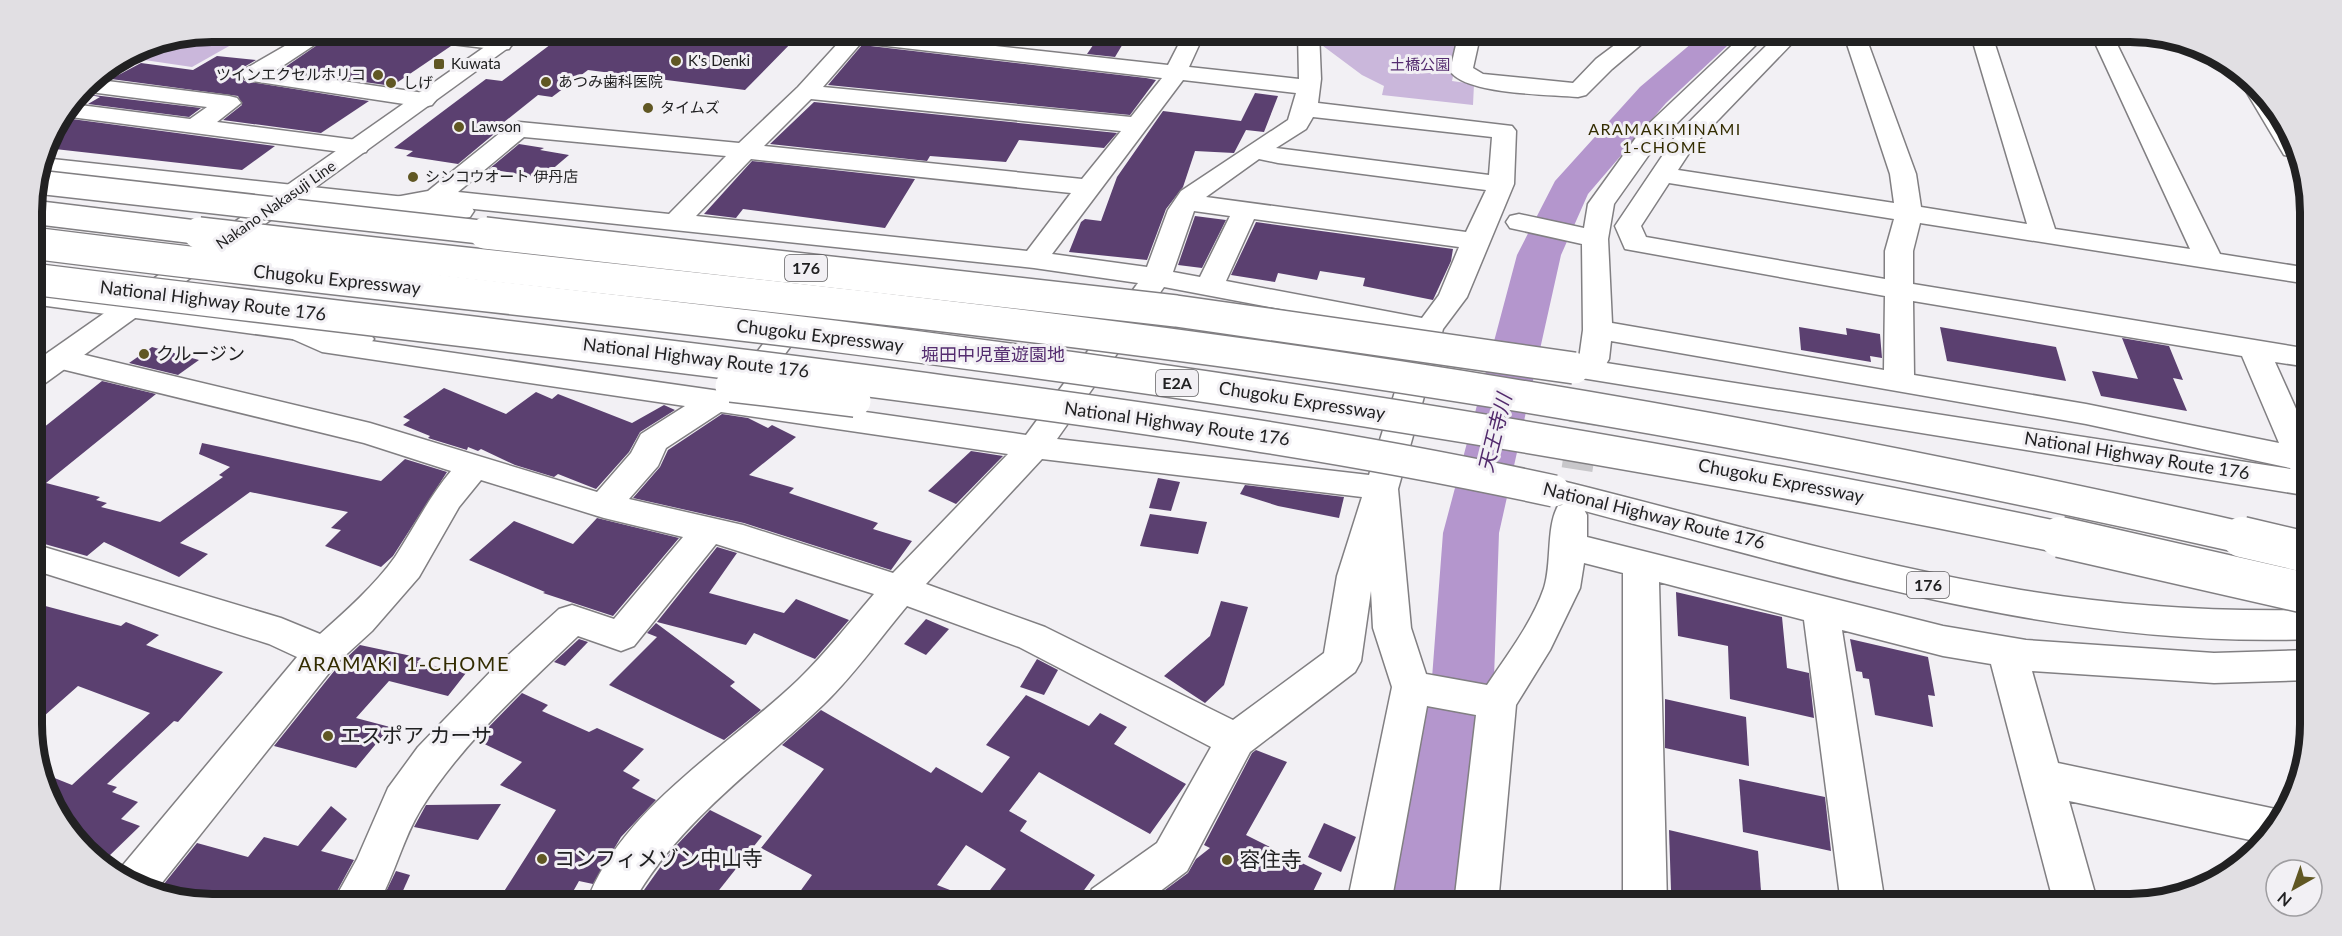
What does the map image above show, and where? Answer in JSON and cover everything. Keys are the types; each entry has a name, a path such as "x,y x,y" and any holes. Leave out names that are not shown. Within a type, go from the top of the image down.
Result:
{"main road":[{"path":"306,42 253,74 424,100"},
{"name":"Nakano Nakasuji Line","path":"46,368 504,42"},
{"path":"678,221 806,92 851,42"},
{"path":"945,42 1063,50 1306,98 1504,131 1501,184 1436,338 1381,488 1355,576 1342,661 1236,740 1172,856 1121,894"},
{"path":"1034,260 1136,125 1172,82 1174,71 1190,42"},
{"path":"614,894 636,856 691,796 812,692 900,590 1034,447 1157,277 1181,210 1190,196 1298,124 1310,79 1308,42"},
{"path":"1468,42 1461,71 1478,80 1578,90 1628,42"},
{"path":"1748,42 1649,137 1601,204 1589,238 1589,352 1899,382 2086,414 2300,471"},
{"path":"1782,42 1686,139 1628,226 1635,243 2300,357"},
{"path":"1857,42 1903,174 1909,213 1899,251 1899,382"},
{"path":"1984,42 2044,235"},
{"path":"2106,42 2209,260"},
{"path":"98,86 229,104 194,127"},
{"path":"806,92 1136,125"},
{"path":"124,118 163,94"},
{"path":"76,111 357,147"},
{"path":"436,197 519,129 1089,187"},
{"path":"1255,151 1278,156 1501,184"},
{"path":"49,166 1058,278 1436,338"},
{"path":"1664,175 2300,275"},
{"name":"National Highway Route 176","path":"45,183 174,200 867,274 1176,311 1589,352 2300,472"},
{"path":"399,204 436,197 1034,260 1210,286 1436,338"},
{"path":"1187,202 1475,242"},
{"path":"1210,286 1245,211"},
{"name":"Chugoku Expressway","path":"42,213 853,304 1429,381 1834,451 2013,486 2300,551"},
{"path":"1524,223 1589,238"},
{"path":"604,506 646,458 652,442 724,403 855,241"},
{"name":"Chugoku Expressway","path":"42,244 833,337 1156,379 1422,419 1643,455 1836,491 2006,525 2300,592"},
{"name":"National Highway Route 176","path":"42,280 812,372 1367,452 1457,469 1565,518 1873,572 2010,602 2087,614 2172,623 2300,625"},
{"path":"42,297 128,310 1112,432 1367,452"},
{"path":"298,331 322,343 724,403 1034,447 1381,488"},
{"path":"2254,350 2300,457"},
{"path":"46,368 370,434 472,468 604,506 742,538 900,590 1032,637 1236,740"},
{"path":"139,877 324,652 359,621 406,568 447,498 472,468"},
{"path":"1371,894 1420,688 1392,628 1381,488"},
{"path":"1565,518 1641,567 1943,641 2007,651 2214,668 2300,665"},
{"path":"1476,894 1486,701 1537,639 1562,588 1565,518"},
{"path":"360,894 374,872 403,801 432,759 500,687 572,619 621,636 706,531"},
{"path":"42,559 281,633 324,652"},
{"path":"1641,567 1645,894"},
{"path":"1821,612 1862,894"},
{"path":"2007,651 2073,894"},
{"path":"1420,688 1486,701"},
{"path":"2041,777 2266,825"}],"green space":[{"path":"201,42 236,42 192,67 139,59 179,45"},
{"name":"土橋公園","path":"1318,42 1460,42 1452,81 1474,84 1473,105 1382,95 1384,86 1362,75"}],"building":[{"path":"322,42 421,42 451,46 392,86 281,70"},
{"path":"554,42 792,42 745,90 588,70 552,97 538,95 489,134 494,134 458,164 406,156 413,151 394,148 486,79 502,81"},
{"path":"1095,42 1124,42 1115,57 1087,54"},
{"path":"862,45 1156,80 1130,115 828,85"},
{"path":"217,56 256,60 244,67 240,73 244,81 369,101 321,133 223,120 242,105 238,96 111,79 141,63 193,70"},
{"path":"1255,93 1278,96 1264,132 1246,130 1234,153 1195,151 1183,187 1166,209 1147,260 1069,252 1081,222 1085,219 1101,221 1117,177 1163,111 1241,121"},
{"path":"89,95 201,108 189,117 88,104 100,97"},
{"path":"814,102 1117,133 1104,148 1019,140 1006,162 930,156 927,161 770,144"},
{"path":"70,119 275,146 242,170 54,149"},
{"path":"519,144 569,155 542,178 489,169"},
{"path":"752,161 915,179 885,228 743,209 736,218 704,214"},
{"path":"1195,216 1226,220 1202,268 1178,265"},
{"path":"1256,222 1453,249 1451,261 1433,300 1363,286 1365,278 1320,271 1317,280 1278,273 1275,282 1231,275"},
{"path":"1799,327 1847,335 1846,328 1880,334 1882,358 1870,356 1871,362 1801,350"},
{"path":"1940,327 2056,347 2066,381 1947,361"},
{"path":"2122,338 2169,346 2183,380 2173,378 2187,411 2101,396 2092,371 2138,379"},
{"path":"152,347 199,360 178,375 129,363"},
{"path":"102,381 156,394 46,483 100,497 96,500 107,503 101,507 160,522 223,477 219,475 230,467 199,454 202,443 381,481 405,459 447,472 393,556 381,567 325,546 341,530 331,528 348,512 250,492 180,543 208,554 179,577 104,542 87,556 42,543 42,429"},
{"path":"444,388 506,414 536,392 552,399 558,394 632,423 664,405 675,410 640,432 629,452 596,489 558,474 554,477 515,465 481,449 478,451 468,447 467,450 428,438 430,436 403,425 410,420 403,417"},
{"path":"722,414 748,418 768,428 772,425 796,437 749,475 794,488 789,493 878,523 873,529 912,541 891,570 744,523 633,498 660,467 668,450"},
{"path":"971,451 1003,456 956,504 928,491"},
{"path":"1158,478 1180,482 1171,511 1149,508"},
{"path":"1245,485 1344,497 1339,518 1278,506 1240,494"},
{"path":"1150,514 1207,522 1198,554 1140,546"},
{"path":"597,518 679,538 613,616 543,593 545,592 469,560 514,521 573,544"},
{"path":"717,547 737,553 709,593 784,613 796,599 849,620 815,659 754,633 746,645 657,622"},
{"path":"1676,592 1782,617 1787,668 1809,673 1814,718 1730,699 1728,646 1678,636"},
{"path":"1221,601 1248,607 1224,685 1205,703 1164,676 1210,636"},
{"path":"42,605 121,626 126,622 159,635 146,645 223,672 178,722 174,721 107,784 117,787 112,792 138,802 121,819 140,826 108,857 84,836 71,818 51,776 72,785 150,713 78,686 42,718"},
{"path":"926,619 949,629 926,655 904,644"},
{"path":"656,623 735,682 730,686 761,710 724,740 609,685 657,637 647,633"},
{"path":"579,639 588,642 565,666 554,662"},
{"path":"1850,639 1928,657 1935,696 1928,695 1933,727 1875,715 1869,679 1863,678 1862,672 1856,671"},
{"path":"360,645 421,658 417,662 466,673 448,696 389,681 356,718 390,727 356,768 274,746 339,665"},
{"path":"1037,659 1058,670 1044,695 1020,687"},
{"path":"522,693 548,705 542,711 589,732 597,728 644,749 623,771 640,780 632,788 656,800 621,837 593,884 579,881 572,894 502,894 556,810 500,785 522,762 476,740"},
{"path":"1026,695 1089,726 1100,713 1127,727 1114,744 1186,784 1150,834 1039,772 1009,811 1027,821 1020,831 1095,875 1081,894 987,894 1006,869 966,845 937,885 960,894 798,894 812,875 761,848 824,769 782,745 821,710 931,773 936,767 982,793 1010,757 986,745"},
{"path":"1665,699 1746,717 1749,766 1665,748"},
{"path":"1256,750 1287,762 1246,835 1322,873 1312,894 1160,894 1188,873 1196,859 1210,848 1204,845 1252,753"},
{"path":"1739,779 1825,797 1831,851 1743,832"},
{"path":"501,804 478,840 414,827 426,805"},
{"path":"331,806 347,819 321,851 354,860 335,894 212,894 190,893 162,886 197,843 248,857 264,837 298,846"},
{"path":"710,810 762,836 716,894 641,894 674,848"},
{"path":"1324,823 1356,837 1341,872 1308,857"},
{"path":"1669,830 1758,851 1761,894 1688,894 1671,890"},
{"path":"396,871 410,875 401,894 385,894"}],"waterway":[{"name":"天王寺川","path":"1423,894 1463,678 1471,533 1539,255 1569,190 1653,95 1714,42"}],"tunnel":[{"path":"1570,515 1594,359"}],"place":[{"name":"K's Denki","path":"676,61"},
{"name":"Kuwata","path":"439,64"},
{"name":"ツインエクセルホリコ","path":"378,75"},
{"name":"あつみ歯科医院","path":"546,82"},
{"name":"しげ","path":"391,83"},
{"name":"タイムズ","path":"648,108"},
{"name":"Lawson","path":"459,127"},
{"name":"シンコウオート 伊丹店","path":"413,177"},
{"name":"クルージン","path":"144,354"},
{"name":"エスポア カーサ","path":"328,736"},
{"name":"コンフィメゾン中山寺","path":"542,859"},
{"name":"容住寺","path":"1227,860"}],"district":[{"name":"ARAMAKIMINAMI 1-CHOME","path":"1665,138"},
{"name":"ARAMAKI 1-CHOME","path":"404,664"}],"park label":[{"name":"堀田中児童遊園地","path":"993,355"}]}
